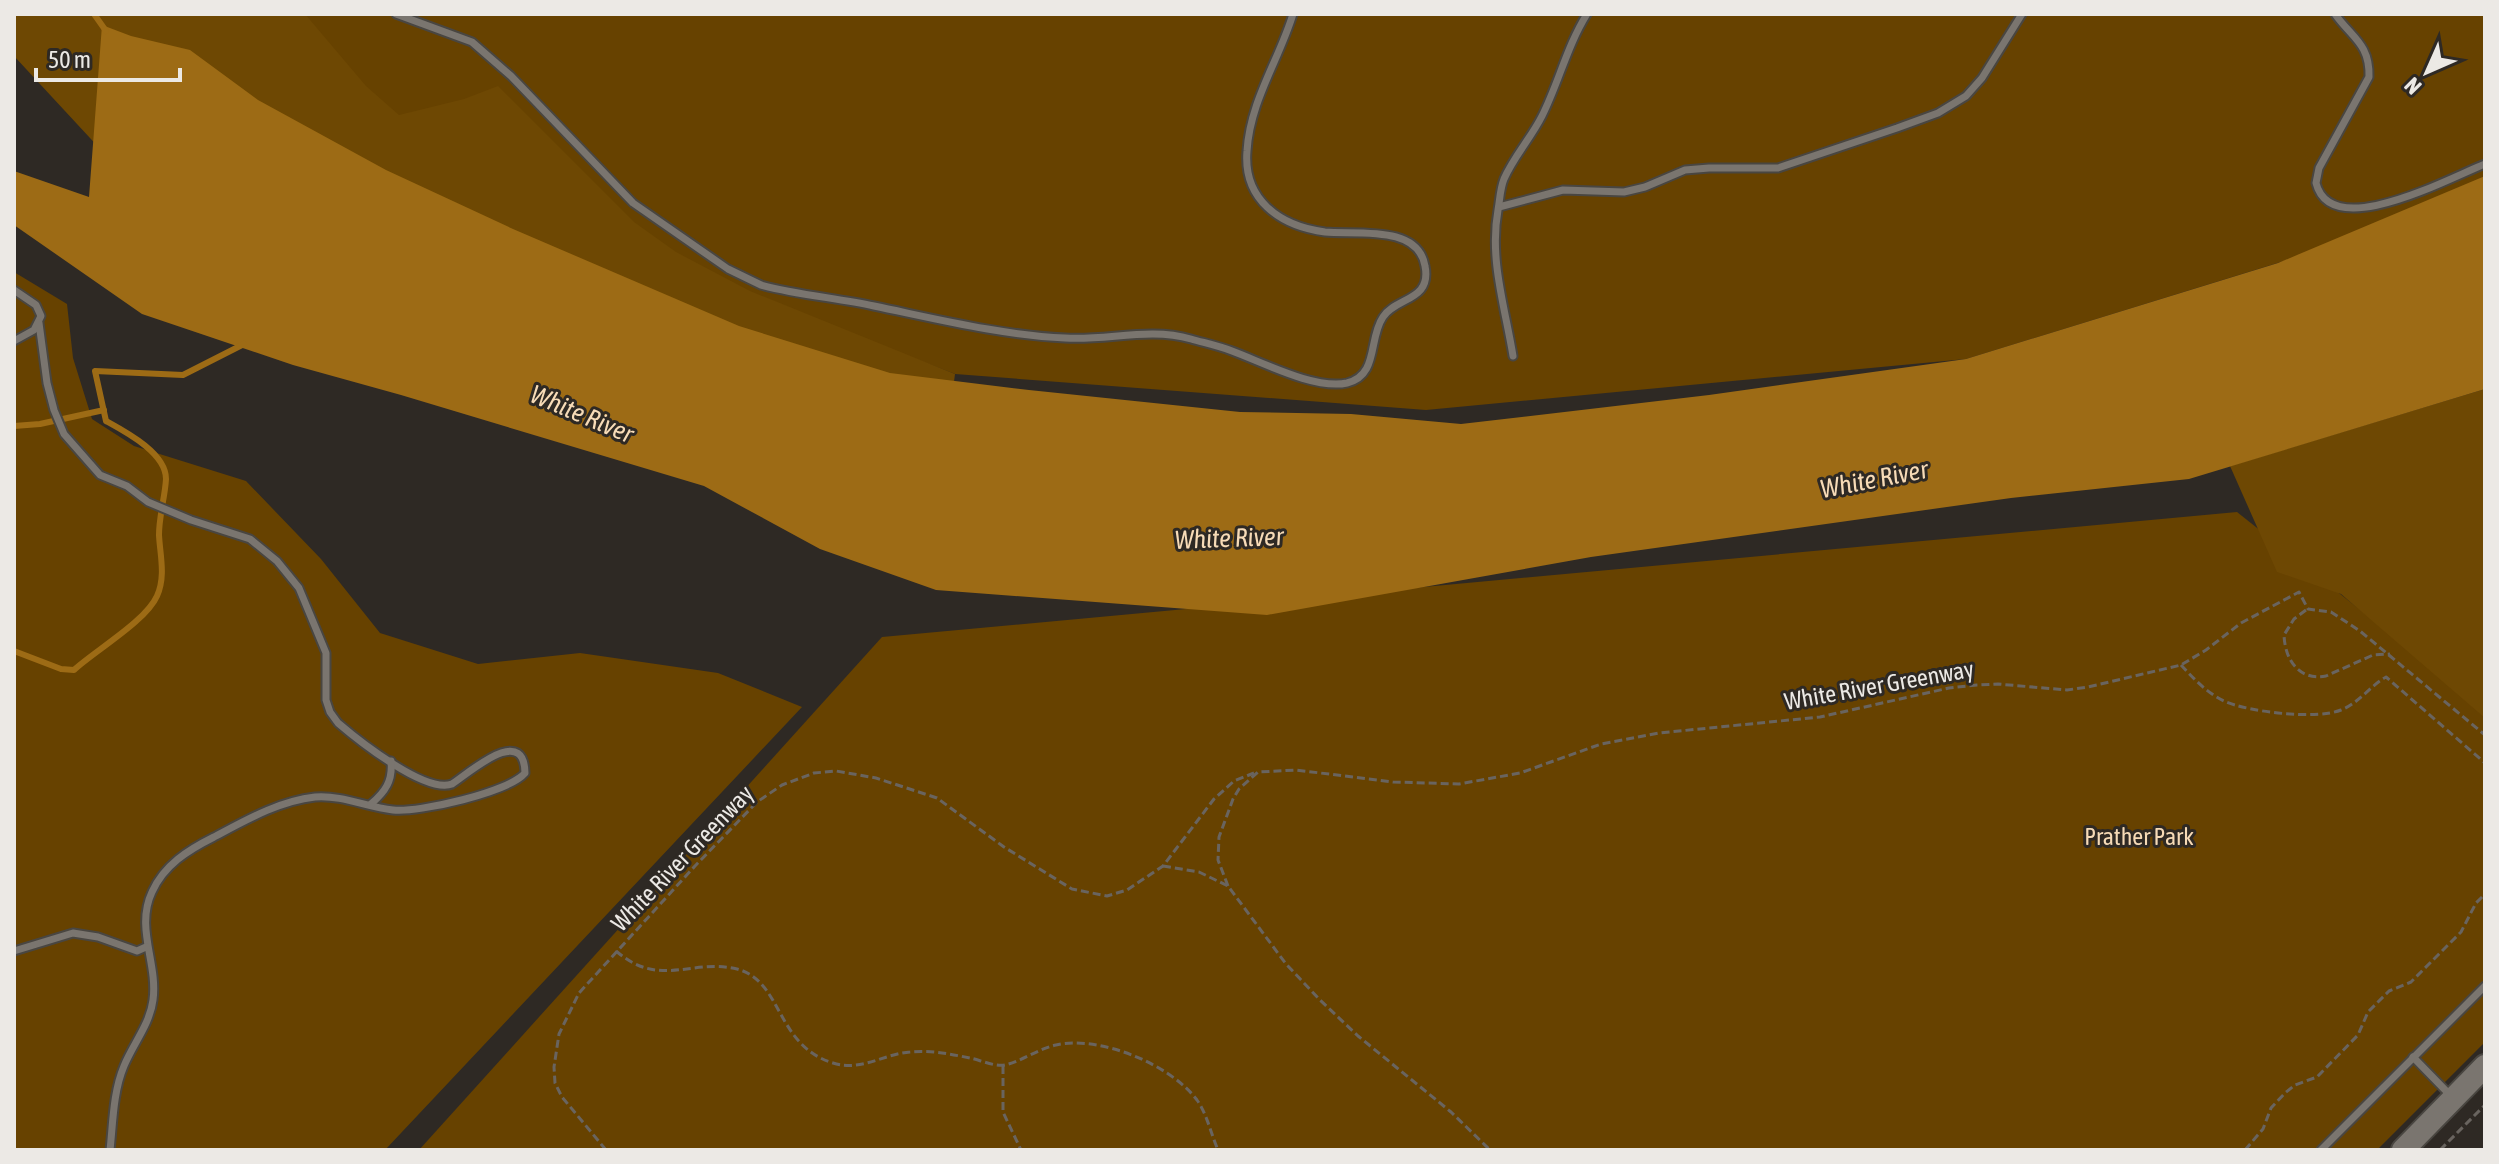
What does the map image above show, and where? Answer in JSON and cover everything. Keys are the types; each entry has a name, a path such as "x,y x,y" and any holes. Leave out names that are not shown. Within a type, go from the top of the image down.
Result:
{"street":[{"path":"2403,1150 2485,1066"}],"lane":[{"path":"396,14 472,42 511,76 633,203 728,269 761,285 1015,333 1066,339 1170,334 1229,350 1293,377 1345,383 1367,369 1383,317 1391,309 1412,299 1423,285 1426,268 1416,250 1394,236 1385,233 1325,232 1307,227 1267,208 1250,186 1247,149 1258,99 1284,45 1293,14"},
{"path":"1513,356 1495,253 1496,222 1503,181 1543,115 1576,30 1587,14"},
{"path":"1499,207 1563,190 1624,192 1645,187 1685,170 1778,168 1938,113 1966,96 1982,78 2022,14"},
{"path":"2335,14 2363,46 2369,64 2369,77 2319,168 2316,183 2325,201 2341,208 2368,209 2485,164"},
{"path":"14,290 36,305 41,316 34,330 14,341"},
{"path":"39,323 54,410 64,434 100,475 127,486 148,502 250,539 277,561 299,588 326,653 326,700 330,712 348,731 406,772 445,786 485,760 506,752 521,757 525,773 509,786 418,810 390,810 336,797 292,801 236,825 184,854 160,876 148,900 146,947 153,981 153,1001 142,1032 123,1068 110,1150"},
{"path":"371,804 380,797 392,777 391,761"},
{"path":"14,951 73,933 98,937 137,951 146,947"},
{"path":"2321,1150 2485,986"},
{"path":"2413,1057 2453,1098"}],"path":[{"name":"White River Greenway","path":"606,1150 562,1097 555,1083 559,1034 579,993 757,802 782,785 814,773 836,771 876,778 937,798 1004,847 1061,883 1083,893 1100,896 1116,894 1163,866 1207,806 1223,790 1244,776 1258,772 1296,770 1393,782 1459,784 1520,773 1601,744 1637,736 1820,717 1949,688 1977,685 2078,688 2181,665 2241,623 2299,592 2308,609 2331,612 2390,654 2485,735"},
{"path":"2308,609 2294,619 2284,635 2288,659 2304,674 2326,676 2373,655 2390,654"},
{"path":"2181,665 2212,694 2231,704 2313,714 2332,713 2348,707 2386,677 2485,763"},
{"path":"1258,772 1239,789 1219,837 1218,860 1228,886 1286,964 1320,1000 1358,1036 1457,1117 1490,1150"},
{"path":"1163,866 1199,872 1228,886"},
{"path":"2245,1150 2263,1129 2271,1108 2295,1085 2317,1077 2358,1035 2368,1012 2382,997 2396,987 2411,982 2461,932 2476,903 2485,894"},
{"path":"616,951 649,970 674,972 716,967 752,975 769,992 794,1037 809,1051 832,1063 860,1066 893,1055 921,1051 1003,1066 1054,1045 1083,1042 1119,1051 1155,1067 1190,1093 1202,1109 1218,1150"},
{"path":"1003,1066 1003,1112 1021,1150"},
{"path":"2440,1150 2485,1105"}],"green space":[{"path":"247,14 2485,14 2485,183 2352,240 1966,359 1426,410 955,374 551,218"},
{"path":"14,272 67,304 73,358 92,419 134,446 246,481 321,559 380,633 478,664 580,653 718,673 802,707 385,1150 14,1150"},
{"name":"Prather Park","path":"2237,512 2485,709 2485,1042 2377,1150 419,1150 882,637"}],"shaded area":[{"path":"14,14 305,14 366,86 399,115 464,99 498,86 634,222 676,252 750,291 955,374 949,420 115,165 14,56"},
{"path":"2485,389 2485,718 2341,594 2277,572 2230,466"}],"water":[{"name":"White River","path":"102,25 131,36 190,50 258,100 386,170 513,229 739,326 890,373 1240,412 1351,414 1461,424 1709,395 1966,359 2278,263 2485,176 2485,389 2189,479 2011,498 1591,557 1267,615 936,590 820,549 704,486 293,365 142,314 14,225 14,171 89,197"}],"waterway":[{"path":"94,14 106,31"},
{"path":"14,651 61,669 74,670 142,615 151,606 160,588 159,528 166,479 164,469 144,444 106,421 95,371 183,375 244,344"},
{"path":"14,426 40,424 104,410"}]}
